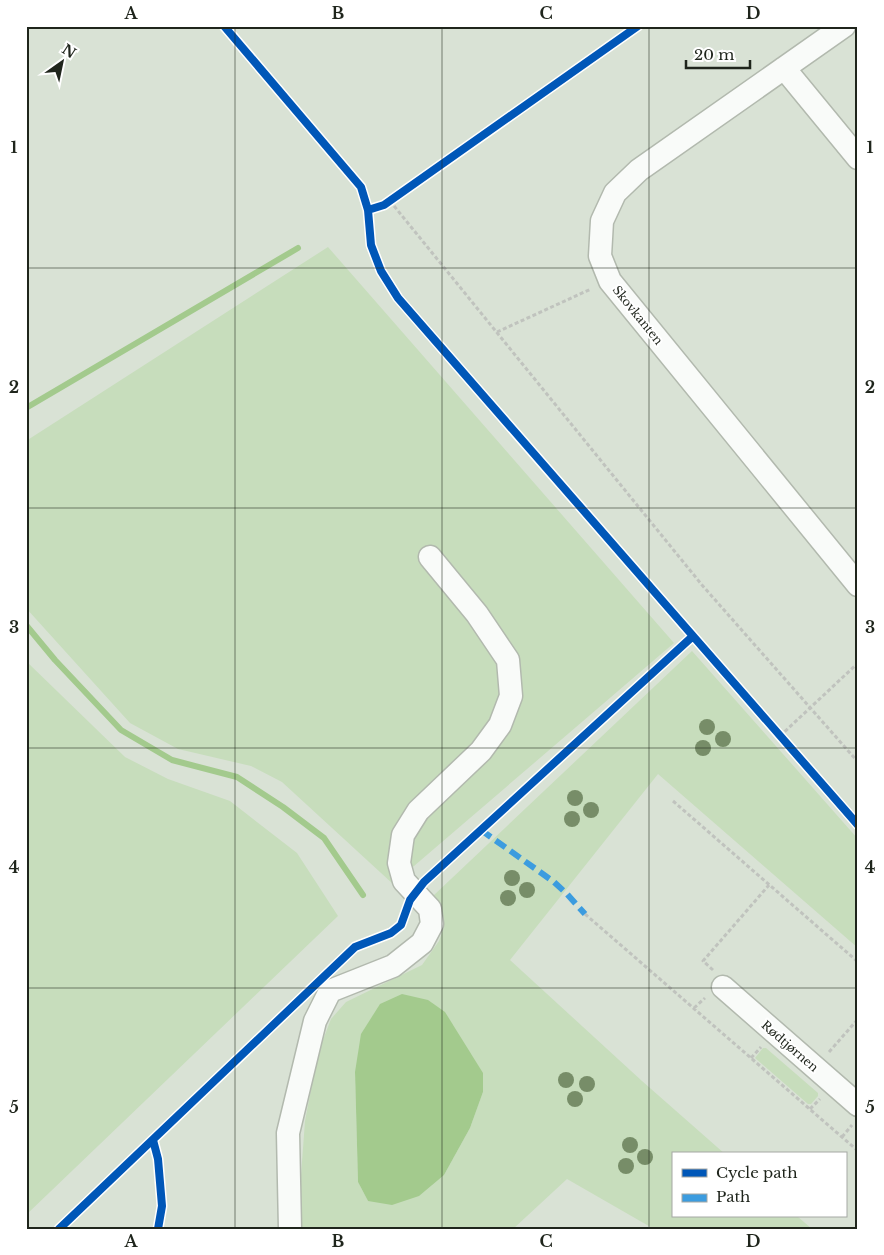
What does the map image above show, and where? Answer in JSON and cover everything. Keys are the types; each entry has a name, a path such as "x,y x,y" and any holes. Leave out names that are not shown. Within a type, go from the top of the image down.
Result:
{"street":[{"name":"Skovkanten","path":"844,26 639,170 615,193 602,221 600,256 610,281 858,585"},
{"path":"784,68 858,158"},
{"path":"290,1229 288,1133 315,1021 330,991 393,966 422,943 432,924 430,909 404,881 399,863 403,835 418,811 481,751 500,725 511,696 508,660 477,614 430,556"},
{"name":"Rødtjørnen","path":"723,987 858,1105"}],"path":[{"path":"398,195 387,203 497,332 702,585 858,762"},
{"path":"497,332 610,281"},
{"path":"780,736 858,663"},
{"path":"774,729 786,744"},
{"path":"673,801 858,962"},
{"path":"723,987 723,979 703,962 769,885"},
{"path":"585,914 858,1151"},
{"path":"815,1068 858,1019"}],"shaded area":[{"path":"328,247 674,643 393,884 282,782 251,766 178,749 130,723 26,608 26,441"},
{"path":"692,651 858,839 858,948 658,774 510,960 723,1152 672,1152 672,1218 799,1218 812,1229 654,1229 567,1179 513,1229 300,1229 300,1189 305,1121 318,1053 331,1019 346,1002 422,965 439,941 444,927 433,896","holes":["355,1072 483,1092 470,1128 444,1175 368,1201 358,1182"]},
{"path":"26,661 125,757 168,779 230,801 297,853 338,916 26,1215"},
{"path":"402,994 428,1000 445,1012 483,1073 483,1092 470,1128 444,1175 419,1196 392,1205 368,1201 358,1182 355,1072 361,1034 380,1004"},
{"path":"763,1048 766,1048 818,1093 818,1096 811,1104 808,1104 755,1058"}],"waterway":[{"path":"26,408 298,248"},
{"path":"26,625 55,660 121,730 172,760 237,777 283,807 324,838 363,895"}],"marked path":[{"path":"481,830 554,882 585,914"}],"cycle path":[{"path":"224,26 361,187 368,210 371,245 381,271 398,298 858,825"},
{"path":"368,210 384,205 638,26"},
{"path":"59,1229 355,947 391,933 401,925 410,900 424,882 693,636"},
{"path":"153,1140 158,1159 162,1206 158,1229"}]}
